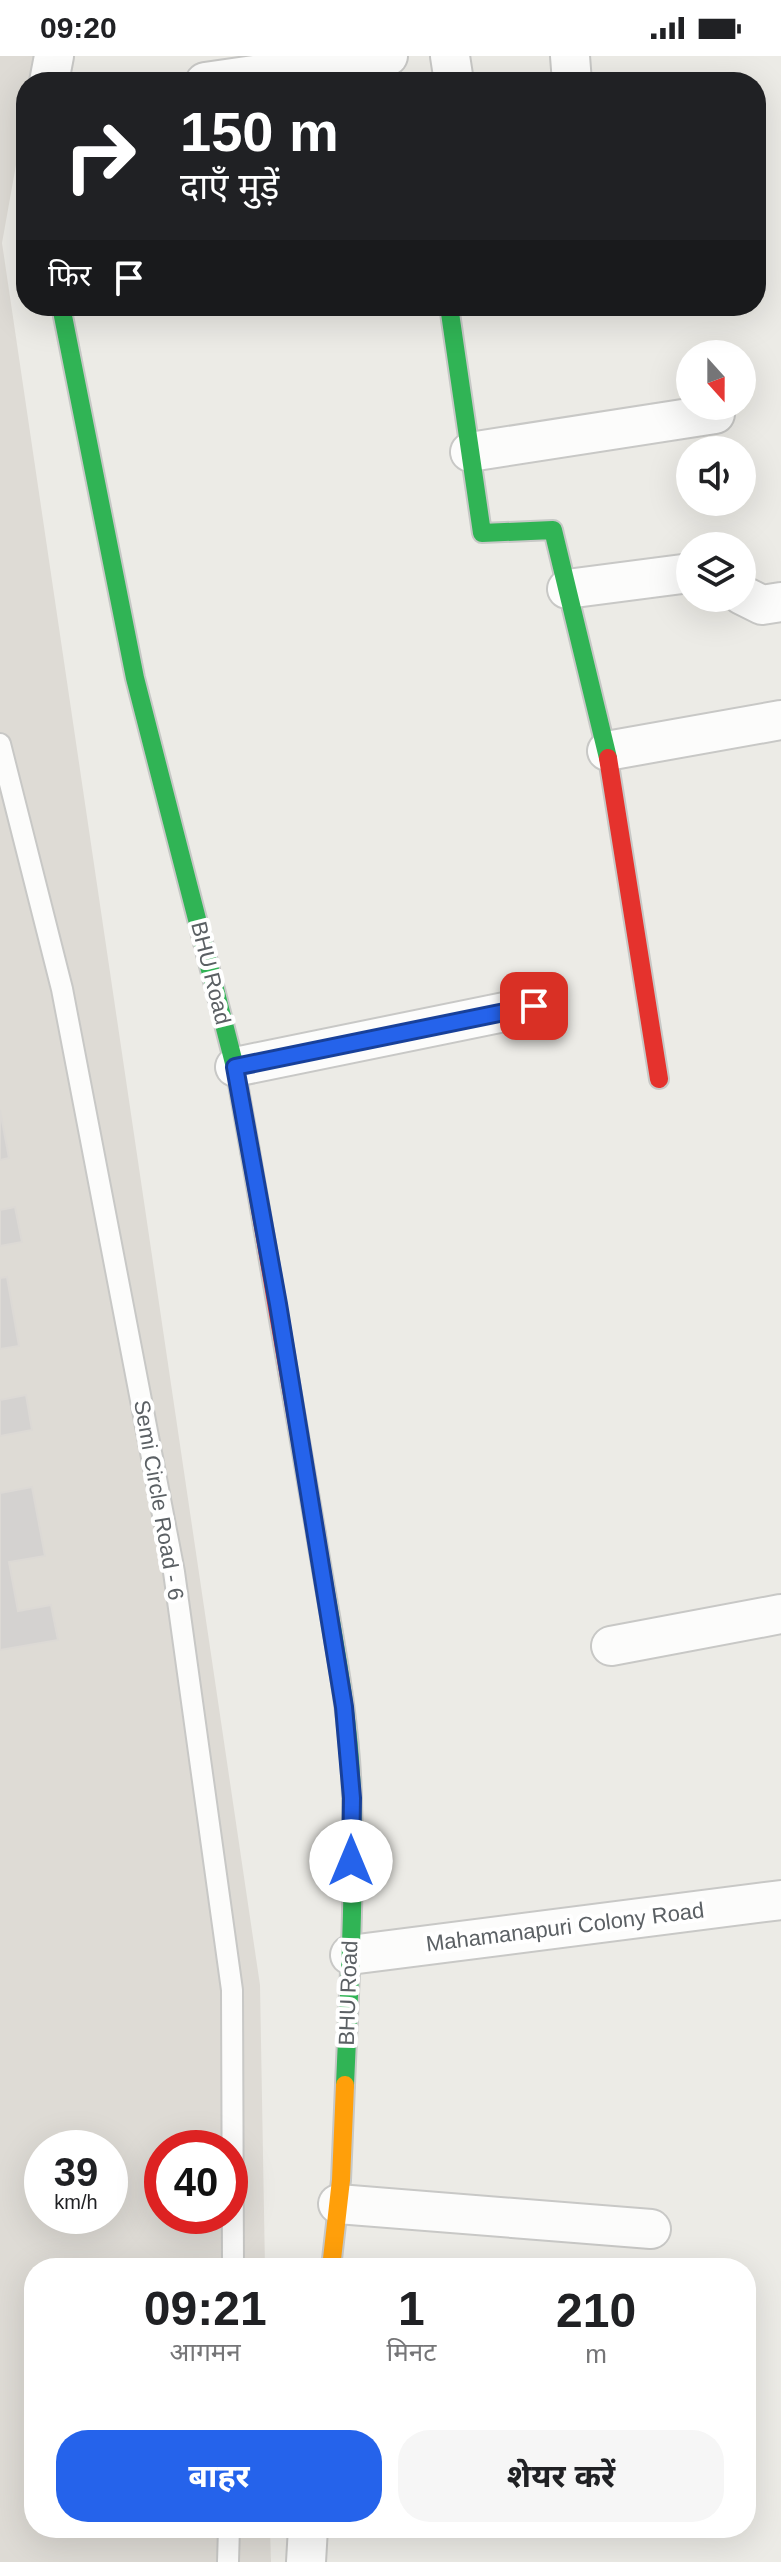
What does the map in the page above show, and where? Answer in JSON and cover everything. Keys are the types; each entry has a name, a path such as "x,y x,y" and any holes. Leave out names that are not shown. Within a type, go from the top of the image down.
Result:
{"street":[{"path":"268,72 388,56"},
{"name":"BHU Road","path":"63,316 135,678 235,1067 278,1304 344,1707 352,1798 350,1955 341,2180 332,2258"},
{"path":"450,316 482,533 553,530 607,751 659,1079"},
{"path":"470,452 676,420"},
{"path":"567,589 676,575"},
{"path":"756,602 762,605 781,602"},
{"path":"607,751 781,720"},
{"path":"235,1067 534,1006"},
{"path":"611,1646 781,1614"},
{"name":"Mahamanapuri Colony Road","path":"350,1955 781,1900"},
{"path":"338,2204 651,2229"},
{"path":"306,2562 307,2538"}],"lane":[{"name":"Semi Circle Road - 6","path":"0,744 3,770 62,989 174,1572 232,1990 233,2258"},
{"path":"228,2562 229,2538"}],"shaded area":[{"path":"0,56 36,56 33,72 16,72 16,165 2,243 260,1985 265,2258 24,2258 24,2538 270,2538 271,2562 0,2562"}],"building":[{"path":"0,1110 9,1158 0,1160"},
{"path":"15,1207 22,1242 0,1246 0,1210"},
{"path":"7,1277 19,1346 0,1349 0,1278"},
{"path":"26,1395 32,1430 0,1436 0,1400"},
{"path":"32,1487 45,1556 9,1562 18,1611 51,1605 58,1640 0,1650 0,1493"}],"traffic: fast":[{"path":"63,316 135,678 235,1067 250,1151"},
{"path":"450,316 482,533 553,530 608,758"},
{"path":"316,1534 348,1732 350,1766 352,1906 345,2085"}],"traffic: slow":[{"path":"332,2258 341,2180 345,2085"}],"traffic: jam":[{"path":"608,758 659,1079"},
{"path":"250,1151 316,1534"}],"route":[{"path":"351,1861 352,1798 344,1707 278,1304 235,1067 534,1006"}]}
